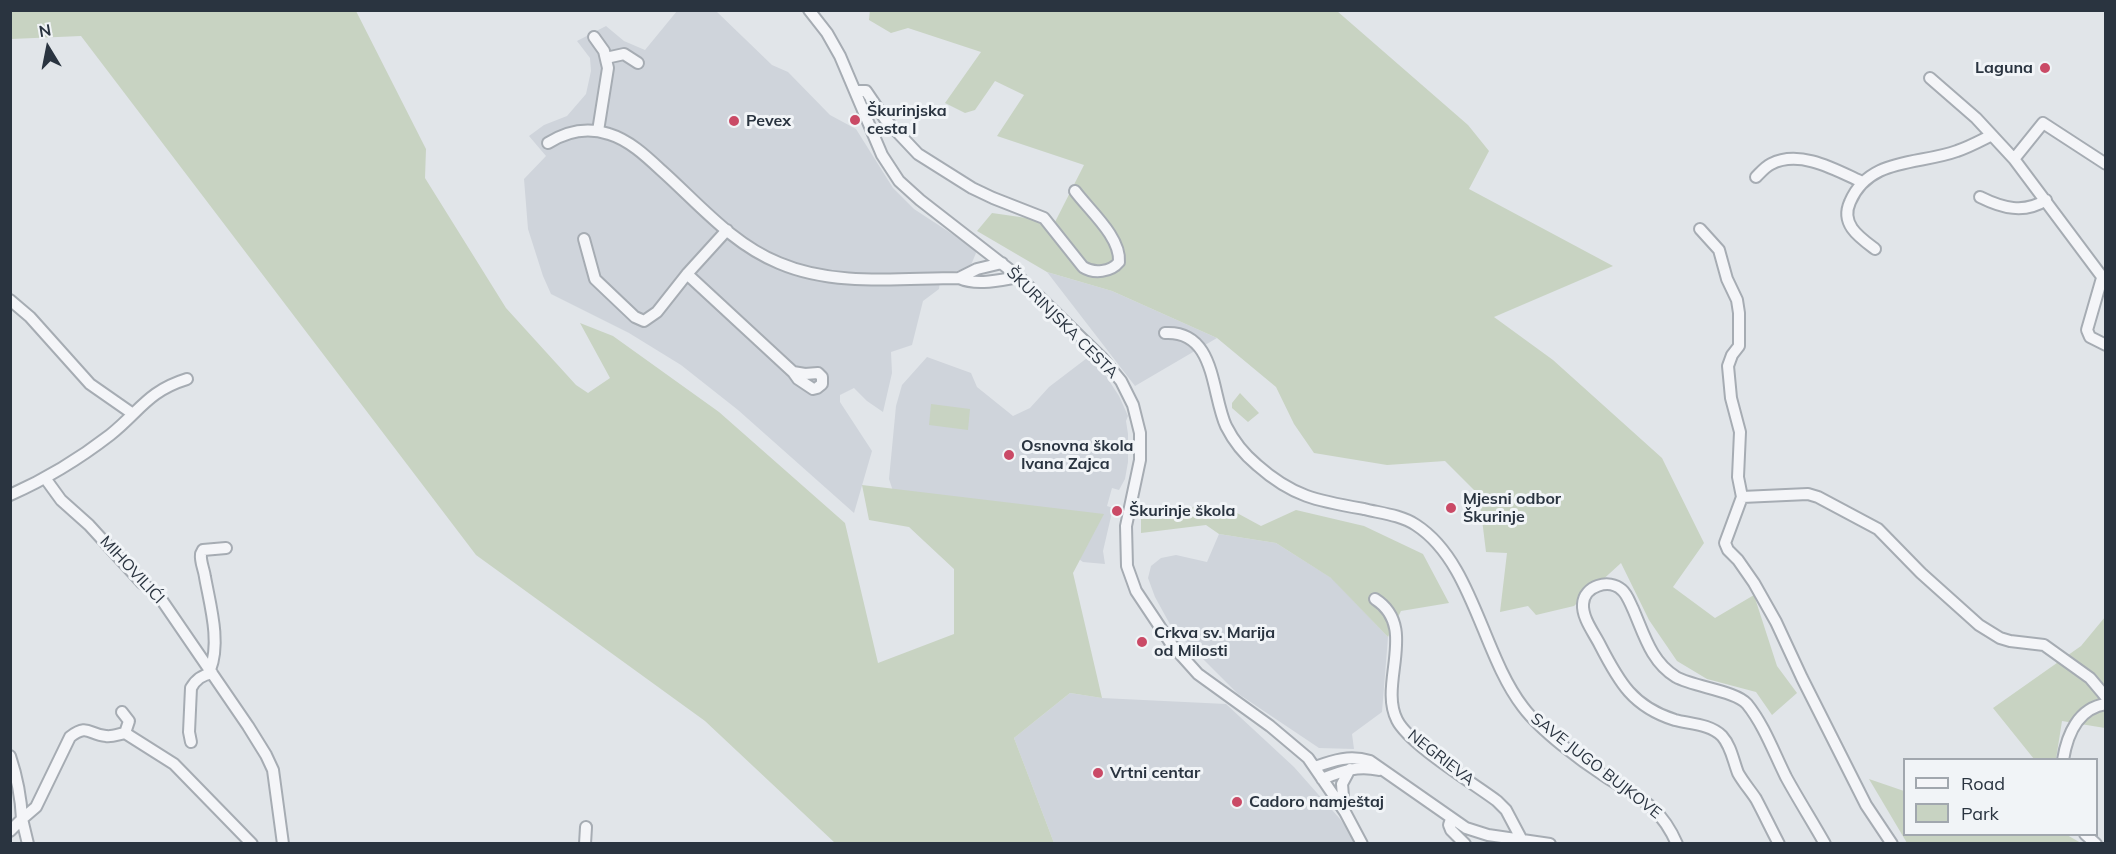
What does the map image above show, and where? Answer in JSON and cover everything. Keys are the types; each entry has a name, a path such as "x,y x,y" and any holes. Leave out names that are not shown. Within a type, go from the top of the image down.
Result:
{"street":[{"name":"ŠKURINJSKA CESTA","path":"809,10 832,40 882,155 899,181 920,201 1019,277 1102,358 1121,381 1133,405 1140,433 1140,460 1126,526 1125,553 1127,567 1136,591 1172,645 1198,674 1286,738 1315,767 1345,812 1362,843"},
{"path":"594,37 604,51 608,79 602,98 598,131"},
{"path":"606,58 624,54 638,63"},
{"path":"1930,78 1976,118 1990,136 2014,159 2104,280 2087,330 2090,337 2106,345"},
{"path":"855,91 866,91 885,119 918,154 972,188 1044,218 1083,267 1089,270 1111,268 1119,262 1112,236 1075,191"},
{"path":"2014,159 2043,123 2106,164"},
{"path":"548,143 571,132 584,130 611,134 637,149 727,230 763,256 808,273 853,279 959,278 977,269 1002,263"},
{"path":"1875,249 1853,231 1847,216 1846,210 1852,195 1862,182 1900,163 1957,152 1990,136"},
{"path":"1756,177 1769,165 1796,159 1812,161 1862,182"},
{"path":"1980,197 1996,206 2016,209 2033,207 2046,200"},
{"path":"1700,229 1719,250 1740,313 1739,346 1728,366 1731,398 1740,432 1738,477 1742,497 1725,543 1760,593 1866,805 1892,843"},
{"path":"584,239 595,279 635,317 644,321 657,312 687,274 727,230"},
{"path":"977,269 980,256 979,246"},
{"path":"687,274 793,372"},
{"path":"959,278 965,281 994,282 1019,277"},
{"path":"10,300 30,316 90,384 133,414"},
{"name":"SAVE JUGO BUJKOVE","path":"1165,333 1176,332 1188,336 1198,346 1209,362 1216,398 1227,427 1248,458 1275,481 1317,501 1386,514 1414,524 1436,541 1460,575 1500,670 1522,706 1532,718 1580,758 1606,777 1635,793 1655,810 1670,827 1677,843"},
{"path":"10,495 60,471 95,447 150,396 169,385 187,379"},
{"name":"MIHOVILIĆI","path":"45,478 61,500 89,525 142,583 159,596 248,726 273,770 283,843"},
{"path":"1742,497 1808,494 1878,529 1921,573 1979,626 2010,641 2044,645 2090,678 2106,697"},
{"path":"191,742 189,732 192,688 194,682 211,671 214,661 212,621 201,554 203,550 226,548"},
{"path":"1779,843 1739,773 1729,747 1719,733 1655,712 1628,693 1585,616 1583,604 1590,590 1599,585 1611,584 1622,590 1636,615 1646,642 1661,665 1677,677 1738,697 1746,702 1755,715 1787,779 1825,843"},
{"name":"NEGRIEVA","path":"1375,599 1388,609 1397,637 1392,704 1397,720 1419,744 1497,801 1506,810 1523,841"},
{"path":"2063,758 2070,732 2079,718 2092,707 2106,704"},
{"path":"122,712 129,721 125,733"},
{"path":"10,831 36,807 70,737 78,731 87,729 104,736 125,733 174,764 252,843"},
{"path":"10,756 17,774 22,819 28,843"},
{"path":"1315,767 1337,760 1360,758 1370,761 1452,819 1480,833 1523,841 1550,843"},
{"path":"1322,779 1360,767 1382,770"},
{"path":"1345,812 1342,784 1350,769"},
{"path":"1452,819 1449,825 1451,830 1465,843"},
{"path":"585,843 586,827"}],"shaded area":[{"path":"677,11 716,11 772,65 788,72 830,115 856,129 893,188 914,209 975,249 976,253 971,265 967,268 941,273 939,289 923,301 912,345 891,352 892,373 883,412 854,388 840,395 840,402 872,451 854,513 738,410 681,365 629,333 551,294 543,276 528,229 524,179 546,156 529,136 544,125 567,116 586,94 591,71 590,58 577,41 606,26 624,41 645,50"},
{"path":"1047,272 1112,291 1217,338 1135,386"},
{"name":"Osnovna škola Ivana Zajca","path":"927,357 971,373 977,387 1013,416 1030,408 1049,387 1087,358 1106,376 1128,416 1126,421 1128,462 1125,479 1119,490 1112,488 1107,506 1113,508 1103,551 1105,564 1083,562 1073,555 894,494 889,479 896,406 902,385"},
{"path":"1219,534 1276,543 1333,579 1388,637 1382,712 1352,734 1354,749 1319,748 1237,693 1172,628 1155,597 1148,578 1151,566 1161,558 1176,555 1207,562"},
{"path":"1070,693 1102,698 1226,704 1294,767 1358,843 1054,843 1014,738"}],"green space":[{"path":"870,10 1337,11 1468,125 1489,151 1469,189 1613,266 1494,317 1553,360 1662,458 1704,543 1673,587 1715,618 1754,595 1777,666 1797,693 1772,715 1756,692 1707,679 1677,661 1649,620 1621,563 1574,606 1536,615 1528,606 1500,612 1507,553 1486,552 1479,495 1445,461 1387,465 1314,453 1294,424 1276,387 1217,338 1112,291 1047,272 977,231 992,213 1055,222 1084,165 997,136 1024,95 995,81 975,110 965,113 945,103 981,52 908,28 891,33 869,20"},
{"path":"10,11 356,11 426,149 425,178 506,308 576,385 588,393 610,378 580,323 613,336 719,412 845,523 878,663 954,634 954,569 909,527 869,520 862,485 1104,514 1073,573 1102,698 1070,693 1014,738 1054,843 835,843 705,721 476,555 81,36 11,39"},
{"path":"1240,393 1259,413 1248,422 1232,408 1232,403"},
{"path":"931,404 970,409 968,430 929,425"},
{"path":"1226,507 1261,526 1296,510 1364,526 1423,554 1449,603 1401,611 1388,637 1331,578 1276,543 1219,534 1206,525 1141,533 1141,511 1163,515 1170,508"},
{"path":"2105,617 2105,728 2062,721 2056,758 2033,758 1993,708 2081,646"},
{"path":"1869,779 1903,791 1903,836 2069,836 2081,843 1907,843"}],"place":[{"name":"Laguna","path":"2045,68"},
{"name":"Škurinjska cesta I","path":"855,120"},
{"name":"Pevex","path":"734,121"},
{"name":"Osnovna škola Ivana Zajca","path":"1009,455"},
{"name":"Mjesni odbor Škurinje","path":"1451,508"},
{"name":"Škurinje škola","path":"1117,511"},
{"name":"Crkva sv. Marija od Milosti","path":"1142,642"},
{"name":"Vrtni centar","path":"1098,773"},
{"name":"Cadoro namještaj","path":"1237,802"}]}
